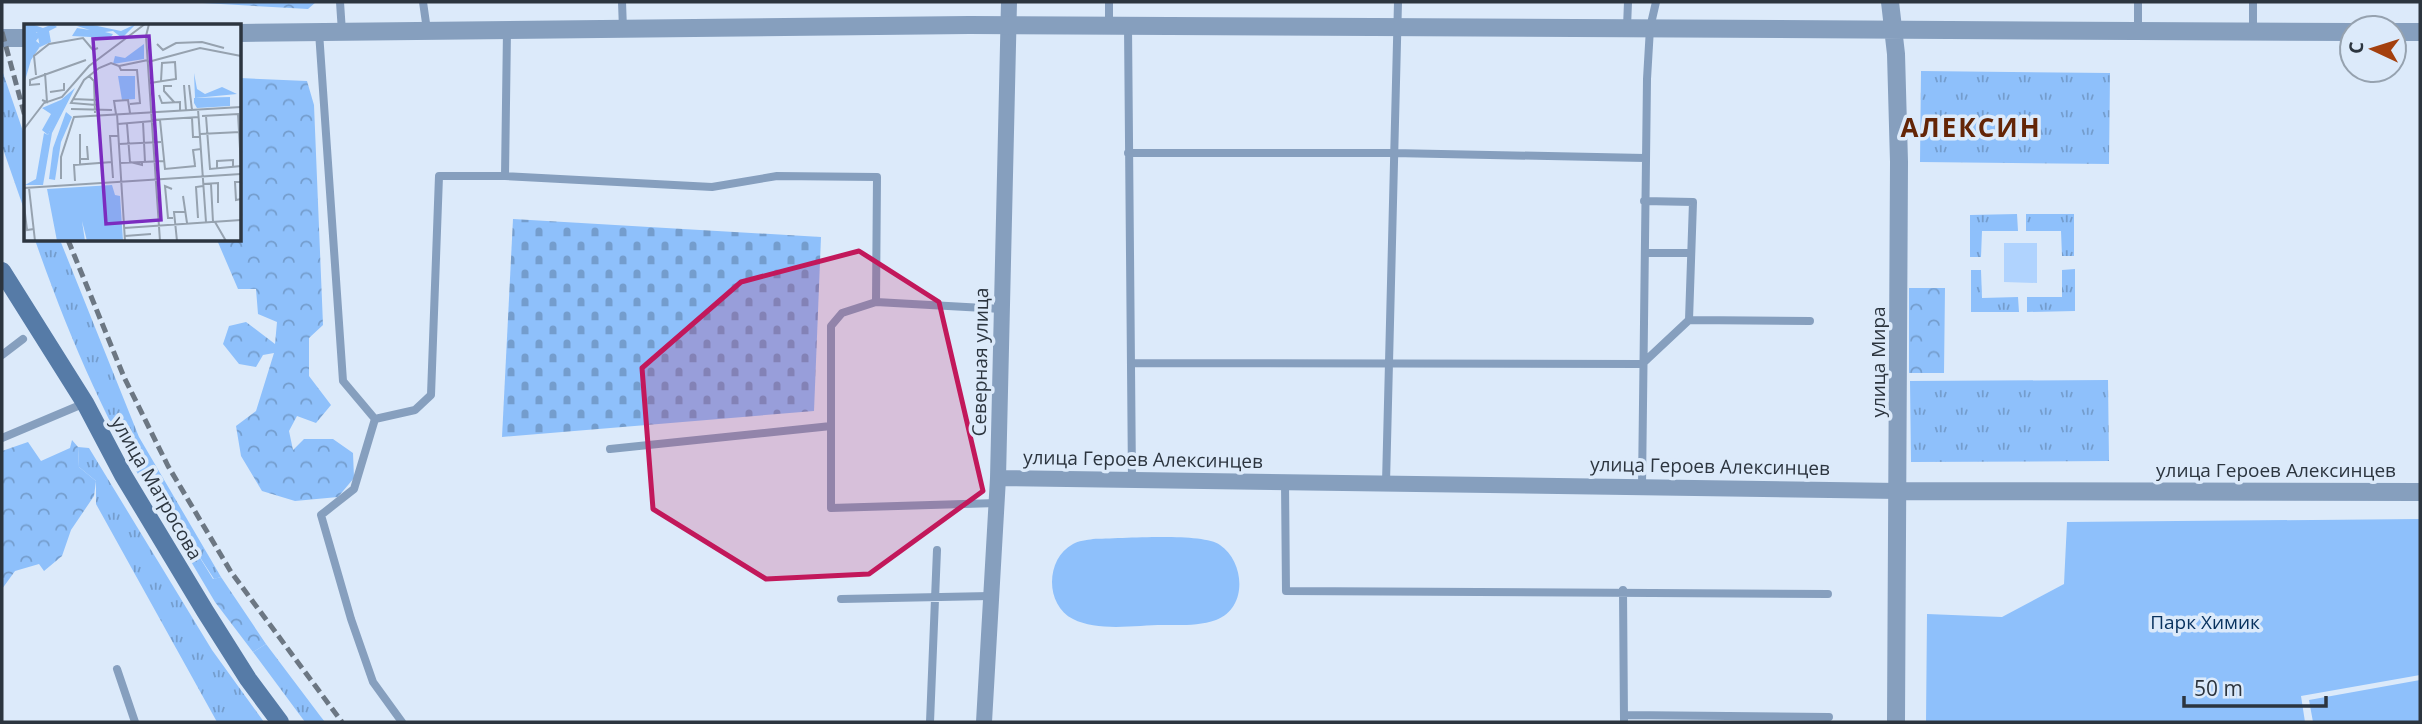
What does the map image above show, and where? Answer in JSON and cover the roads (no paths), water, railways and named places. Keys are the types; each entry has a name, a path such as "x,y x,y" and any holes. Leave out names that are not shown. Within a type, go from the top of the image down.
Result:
{"main road":[{"name":"улица Матросова","path":"2,271 85,402 123,475 198,600 248,679 281,722"}],"street":[{"name":"Северная улица","path":"984,722 998,478 1009,2"},
{"name":"улица Мира","path":"1890,2 1896,54 1899,162 1896,722"},
{"path":"242,33 1009,25 2338,32"},
{"path":"2,38 24,38"},
{"name":"улица Героев Алексинцев","path":"998,478 1899,491 2420,492"}],"lane":[{"path":"340,2 342,32"},
{"path":"423,2 427,30"},
{"path":"622,2 623,29"},
{"path":"1109,2 1109,26"},
{"path":"1386,483 1398,2"},
{"path":"1627,27 1628,2"},
{"path":"1642,486 1645,158 1650,28 1656,2"},
{"path":"2138,2 2138,30"},
{"path":"2253,2 2253,31"},
{"path":"1128,26 1132,480"},
{"path":"505,176 507,30"},
{"path":"319,32 343,381 375,419"},
{"path":"1128,153 1393,153 1645,158"},
{"path":"375,419 415,410 431,395 439,176 505,176 712,187 777,176 877,177 876,302"},
{"path":"1644,201 1693,202 1689,320"},
{"path":"1645,253 1691,253"},
{"path":"997,503 831,508 831,326 842,313 876,302 1002,309"},
{"path":"1131,363 1642,364 1689,320 1810,321"},
{"path":"2,355 23,340"},
{"path":"2,438 85,402"},
{"path":"375,419 354,489 321,515 351,619 373,682 402,722"},
{"path":"610,449 831,426"},
{"path":"1285,482 1286,591 1623,590 1828,594"},
{"path":"930,722 937,550"},
{"path":"1623,590 1624,718 1829,717"},
{"path":"841,599 990,596"},
{"path":"117,669 135,722"}],"railway":[{"path":"2,32 24,113"},
{"path":"69,242 124,377 168,466 231,572 342,722"}],"district":[{"name":"АЛЕКСИН","path":"1971,128"}],"park label":[{"name":"Парк Химик","path":"2205,622"}]}
